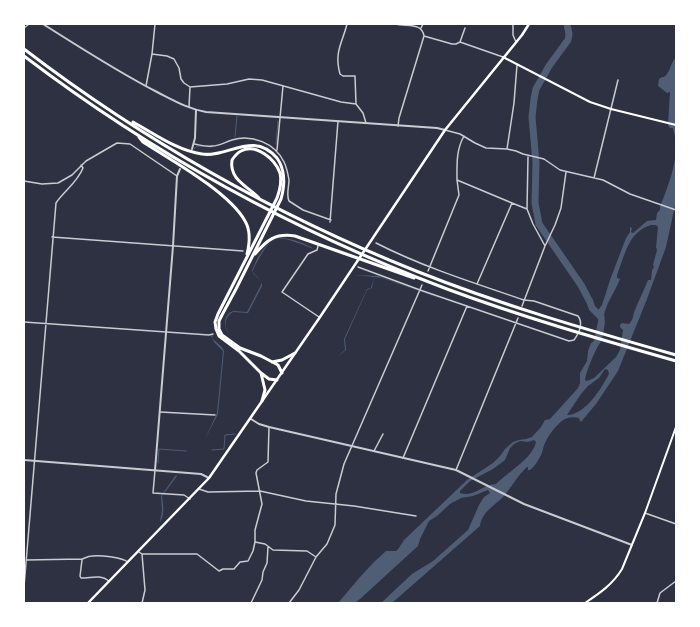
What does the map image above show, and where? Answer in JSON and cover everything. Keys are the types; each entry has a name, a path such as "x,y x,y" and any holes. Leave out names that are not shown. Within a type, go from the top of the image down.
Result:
{"highway":[{"path":"24,49 78,89 196,164 261,200 360,248 417,272 487,297 577,326 676,355"},
{"path":"24,56 85,100 198,172 265,208 358,252 447,289"},
{"path":"107,107 167,141 193,152 214,154 233,148 253,146 264,148 273,155 281,165 284,175 284,188 281,199 219,321 219,329 222,335 240,348 278,365 282,373"},
{"path":"138,135 143,142 218,192 238,212 245,221 250,235 250,242 245,261"},
{"path":"261,200 254,192 240,182 232,170 232,160 240,152 245,150 253,150 265,154 275,163 280,173 281,180 277,198 215,322 219,336 239,351 261,373 269,379 277,380"},
{"path":"253,256 267,241 278,236 295,236 364,261 575,332 676,361"},
{"path":"272,362 282,360 295,353"},
{"path":"261,373 265,390 262,401"}],"main road":[{"path":"88,603 209,478 251,419 445,130 529,24"},
{"path":"503,57 590,102 611,109 676,124"},
{"path":"585,603 609,587 622,569 645,513 676,427"}],"street":[{"path":"24,28 29,24"},
{"path":"43,24 115,69 189,108 196,110 445,130 464,136 486,148 507,149 547,160 560,170 594,178 614,185 630,194 676,210"},
{"path":"146,86 148,84 155,24"},
{"path":"347,24 337,60 340,74 344,76 355,76 356,104 363,113 366,123"},
{"path":"396,24 410,25 421,28 424,32 398,126"},
{"path":"421,28 423,24"},
{"path":"513,24 514,39 516,42"},
{"path":"460,42 465,28"},
{"path":"424,36 452,44 460,42 503,57"},
{"path":"152,54 167,56 174,59 179,68 181,79 190,87 227,84 249,79 262,80 341,102 356,104"},
{"path":"507,149 514,103 517,65"},
{"path":"594,178 618,80"},
{"path":"277,150 283,86"},
{"path":"189,108 190,87"},
{"path":"192,149 194,144 196,110"},
{"path":"194,144 211,146 220,145 233,140 252,138 264,142 277,150 288,171 289,180 287,196 289,201 303,210 330,221 338,121"},
{"path":"428,272 459,195 457,180 457,154 460,142 464,136"},
{"path":"24,181 42,184 58,183 72,175 86,161 117,143 130,144 177,176"},
{"path":"529,156 527,209 533,224 545,245"},
{"path":"24,587 56,203 82,171 83,168 81,165"},
{"path":"180,169 177,176 173,246 153,493 184,496 190,499"},
{"path":"522,306 561,208 566,171"},
{"path":"457,180 527,209"},
{"path":"477,284 512,203"},
{"path":"52,237 243,251"},
{"path":"358,267 569,342 574,340 580,329 581,324 578,316 477,284 430,267 376,243"},
{"path":"318,246 316,250 308,254 282,292 320,317"},
{"path":"289,603 299,590 316,557 327,544 335,525 335,504 339,479 344,464 422,285"},
{"path":"403,458 466,306"},
{"path":"456,470 518,318"},
{"path":"24,322 209,335 213,334"},
{"path":"160,412 215,415"},
{"path":"251,419 259,424 269,427 456,470 514,498 632,545"},
{"path":"138,551 142,554 197,554 220,571 223,569 234,569 240,562 248,561 254,551 255,530 262,504 256,473 257,470 268,462 269,427"},
{"path":"374,451 383,434"},
{"path":"24,460 201,474 209,478"},
{"path":"199,489 208,492 260,492 306,501 354,506 416,516"},
{"path":"645,513 676,524"},
{"path":"255,542 265,544 275,551 307,551 316,557"},
{"path":"251,603 262,580 267,563 268,547"},
{"path":"142,554 145,590 142,603"},
{"path":"26,560 82,559 90,556 97,556 120,557 128,562"},
{"path":"82,559 81,578 100,576 109,581"},
{"path":"657,603 660,593 676,580"}],"water":[{"path":"676,57 676,146 673,128 670,128 668,125 670,92 667,93 658,86 659,79 666,75"},
{"path":"676,146 676,201 666,247 618,371 596,404 581,422 579,418 574,417 561,421 544,444 541,455 535,465 530,470 528,470 527,467 523,470 503,497 486,513 480,526 392,603 381,603 412,574 433,561 468,530 479,505 484,497 490,493 488,490 473,496 461,498 450,504 429,521 418,546 360,599 355,603 338,603 360,577 386,551 396,551 404,540 467,480 493,463 513,442 532,437 545,420 550,419 578,388 580,383 580,373 587,361 591,343 594,341 599,309 602,305 626,238 630,232 630,227 632,228 631,232 633,233 647,221 656,220 674,164","holes":["651,225 656,225 658,227 657,250 651,280 648,280 631,322 629,324 622,323 620,325 623,330 620,350 616,357 594,378 587,381 585,380 587,372 603,336 605,322 604,316 608,302 620,279 617,278 617,275 628,245 643,228","605,369 608,370 609,374 602,387 592,400 580,411 567,415 588,386 599,378","534,440 536,442 530,454 496,484 487,486 469,494 460,493 460,491 470,481 493,469 505,460 510,448 514,444 520,441 528,442"]},
{"path":"282,238 295,240 314,249 292,241 277,239 271,242 276,239"},
{"path":"271,242 266,248 253,272 252,271 259,255"},
{"path":"354,275 378,276 464,307 382,278"},
{"path":"374,277 372,288 367,290 345,339 346,350 337,357 345,350 344,339 367,289 371,288"},
{"path":"262,282 262,286 248,313 233,312 228,316 226,327 229,333 226,329 225,326 226,317 228,314 234,311 247,312"},
{"path":"212,338 222,347 224,351 218,414 205,439 217,413 223,351"},
{"path":"176,475 177,476 162,496 163,513 160,522 162,510 161,496"}],"waterway":[{"path":"567,24 569,34 568,40 549,66 536,89 534,99 532,117 536,163 535,203 539,224 581,285 592,308 601,317"},
{"path":"235,137 237,116"},
{"path":"276,144 278,121"},
{"path":"194,149 197,146 212,147"},
{"path":"212,450 224,449 225,435 235,434"},
{"path":"158,463 159,449 186,451"}]}
